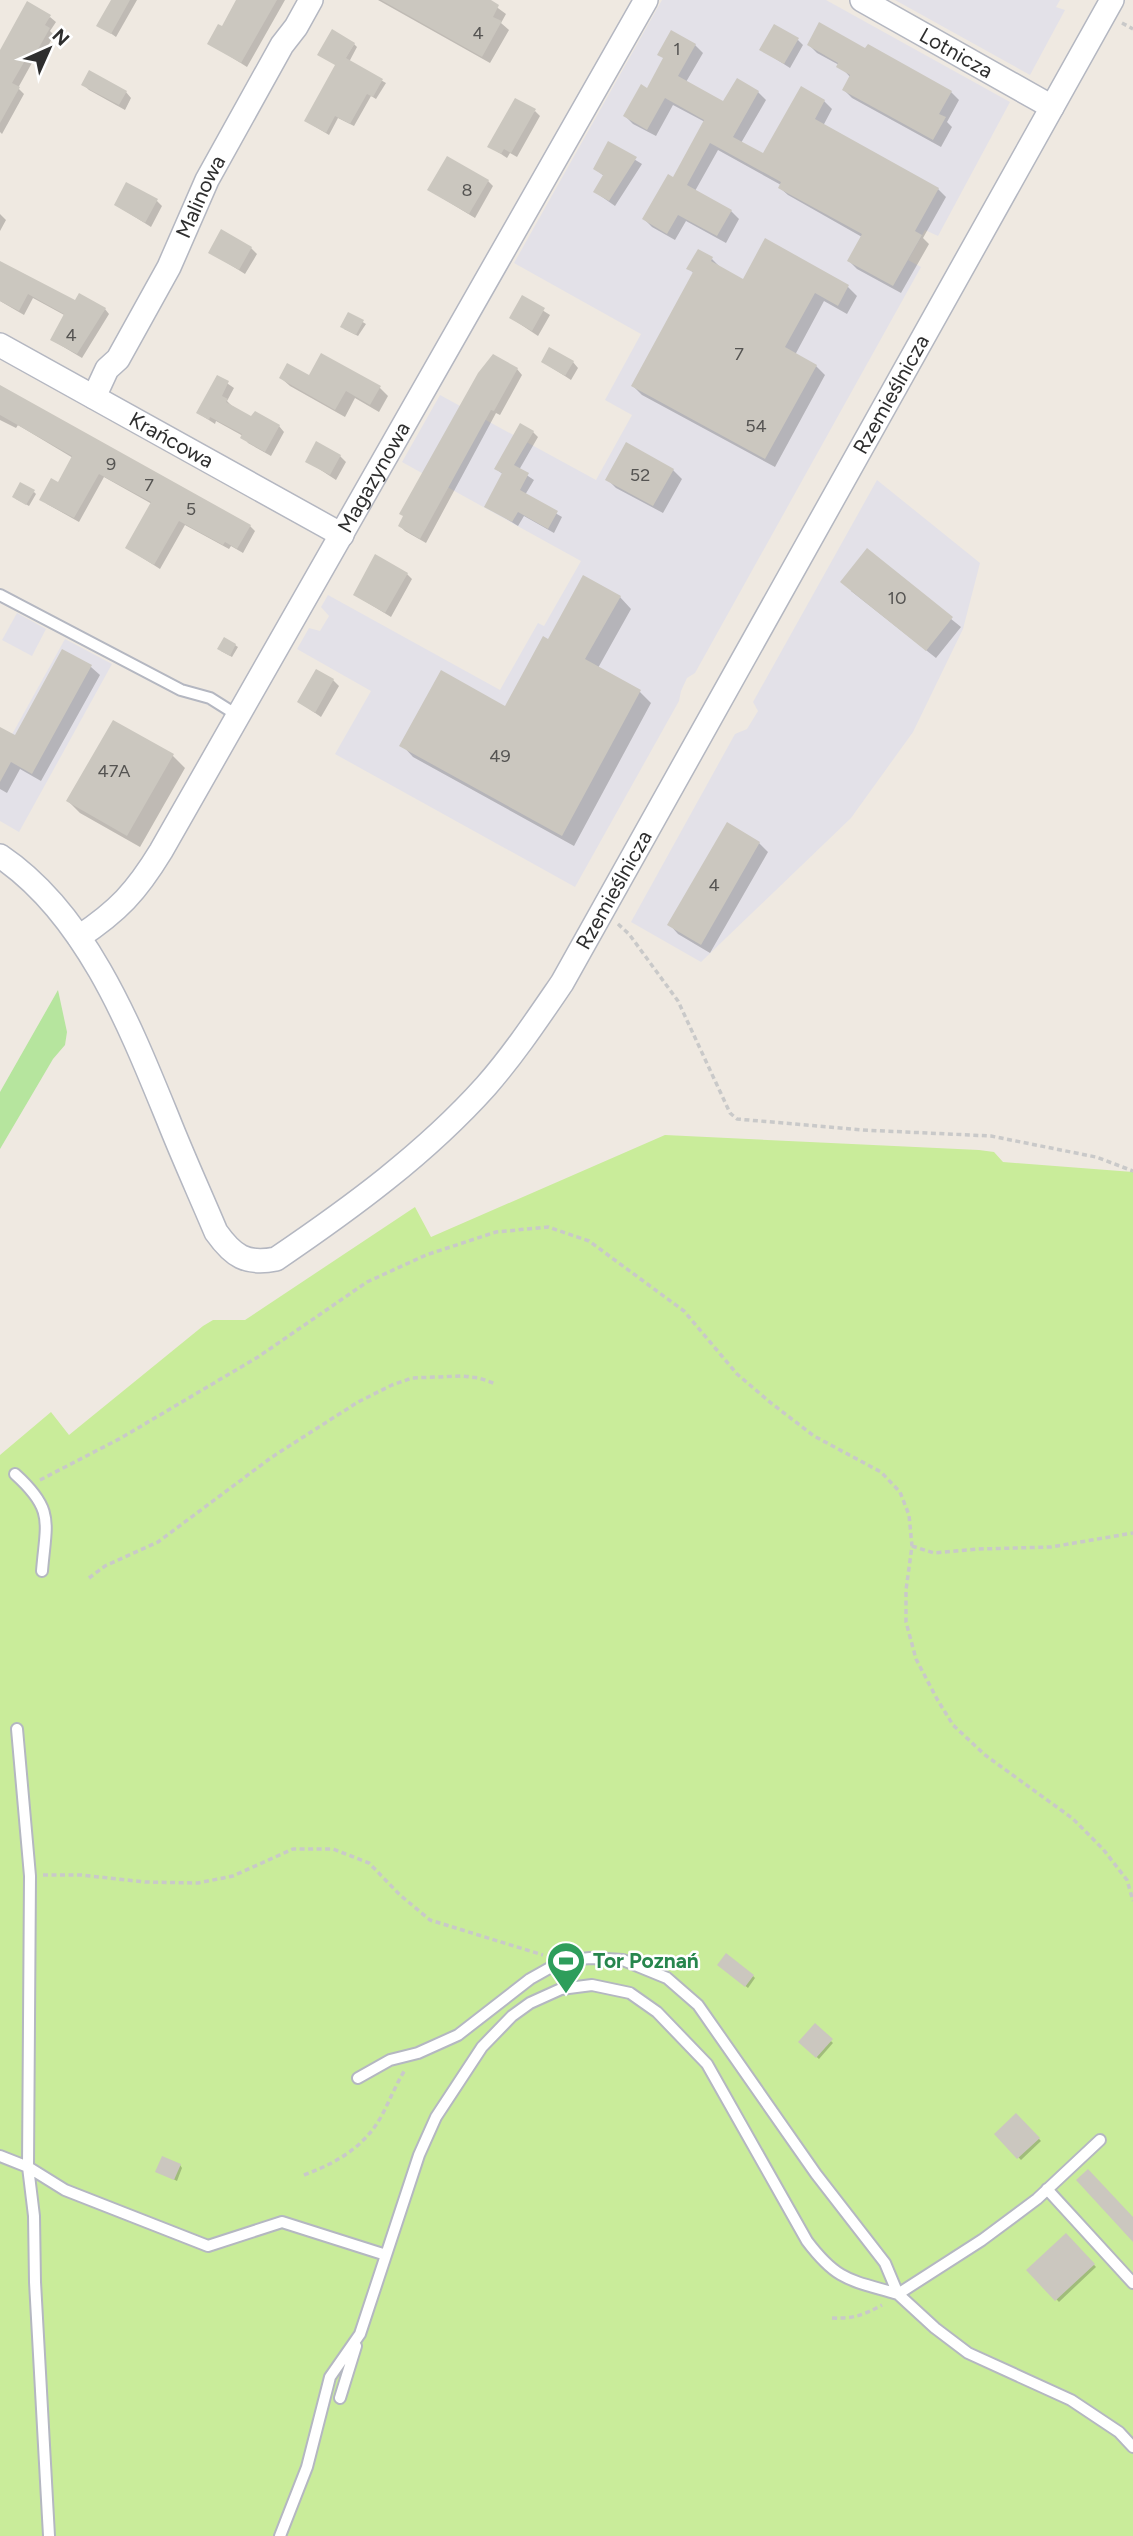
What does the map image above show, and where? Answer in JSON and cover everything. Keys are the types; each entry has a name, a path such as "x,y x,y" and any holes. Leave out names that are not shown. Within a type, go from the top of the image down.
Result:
{"street":[{"name":"Malinowa","path":"94,397 107,369 117,359 169,267 207,180 282,45 311,0"},
{"name":"Magazynowa","path":"79,937 113,913 130,897 146,875 646,0"},
{"name":"Lotnicza","path":"862,0 1052,107"},
{"name":"Rzemieślnicza","path":"0,856 35,887 79,937 110,988 216,1232 228,1249 246,1260 260,1262 276,1259 376,1188 476,1096 524,1038 562,983 1112,0"},
{"name":"Krańcowa","path":"0,345 342,535"}],"lane":[{"path":"0,595 181,690 210,698 237,715"},
{"path":"15,1474 42,1502 46,1519 42,1571"},
{"path":"17,1729 30,1875 28,2167 34,2216 49,2536"},
{"path":"358,2078 390,2060 418,2053 458,2035 530,1979 562,1961 590,1958 623,1960 667,1978 698,2005 816,2174 885,2263 898,2294 935,2328 968,2353 1071,2400 1119,2432 1133,2446"},
{"path":"340,2398 419,2155 436,2117 482,2048 512,2016 530,2003 561,1989 592,1985 640,1998 684,2037 707,2064 807,2241 824,2263 844,2278 898,2294 982,2241 1047,2189 1100,2140"},
{"path":"0,2156 28,2167 65,2190 208,2246 282,2222 386,2255"},
{"path":"1047,2189 1133,2283"},
{"path":"280,2536 307,2467 330,2376 360,2334"}],"path":[{"path":"603,913 629,934 678,1001 730,1112 737,1119 863,1130 990,1136 1096,1157 1133,1171"},
{"path":"28,1486 121,1438 258,1357 368,1282 426,1255 496,1232 548,1227 589,1241 684,1311 737,1374 771,1403 814,1436 881,1472 900,1492 909,1515 912,1546 906,1590 906,1622 916,1659 942,1708 953,1725 985,1755 1072,1818 1104,1849 1127,1880 1133,1901"},
{"path":"89,1578 105,1566 158,1542 272,1457 358,1402 392,1385 412,1378 461,1376 496,1384"},
{"path":"912,1546 934,1553 1051,1547 1133,1533"},
{"path":"30,1875 82,1875 145,1882 198,1883 233,1876 293,1849 333,1849 369,1863 400,1895 430,1920 562,1961"},
{"path":"303,2175 342,2158 364,2140 380,2119 403,2073 418,2053"},
{"path":"832,2318 863,2316 898,2294"}],"shaded area":[{"path":"662,0 826,0 1010,102 938,236 925,230 908,260 921,267 695,673 687,678 679,701 575,887 335,754 371,691 297,649 309,628 320,631 329,616 321,607 328,595 500,690 538,623 544,626 581,561 402,462 440,395 596,480 632,415 605,400 641,334 514,263"},
{"path":"895,0 1060,0 1056,7 1065,10 1030,75"},
{"path":"877,480 980,563 963,629 913,732 851,818 701,962 631,922 735,734 747,729 758,711 753,702"},
{"path":"17,613 46,629 32,656 2,640"},
{"path":"65,639 112,664 19,832 0,821 0,756"}],"green space":[{"path":"58,990 67,1032 65,1045 53,1059 0,1149 0,1092"},
{"name":"Tor Poznań","path":"665,1135 979,1150 994,1152 1003,1162 1133,1172 1133,2536 0,2536 0,1455 51,1412 69,1435 203,1326 213,1320 245,1320 415,1207 431,1237"}],"building":[{"path":"111,0 130,0 111,34 96,26"},
{"path":"236,0 277,0 241,63 207,44 218,24 222,26"},
{"path":"381,0 491,0 499,5 493,17 502,21 482,57"},
{"path":"27,1 51,15 45,25 50,28 32,60 27,57 12,83 20,87 0,123 0,50"},
{"path":"819,22 865,48 868,44 952,91 939,114 946,117 933,140 842,90 850,75 836,67 838,63 807,45"},
{"path":"774,24 799,38 784,64 759,50"},
{"path":"332,29 355,43 346,58 383,79 373,97 367,94 350,124 335,116 326,133 304,121 335,65 317,55"},
{"path":"671,30 696,44 678,76 723,101 737,78 759,91 733,137 763,153 801,86 825,100 815,119 939,188 915,231 922,235 893,286 847,261 862,234 778,188 781,182 710,143 687,185 732,210 717,236 678,215 667,234 642,219 668,174 673,177 704,120 665,98 647,130 623,116 641,84 647,88 663,58 657,55"},
{"path":"89,70 127,91 119,105 81,85"},
{"path":"515,98 536,109 511,153 504,149 501,154 487,147"},
{"path":"608,141 637,157 609,201 593,192 603,175 593,169"},
{"path":"447,156 489,180 469,214 427,190"},
{"path":"126,182 158,199 145,223 114,205"},
{"path":"221,229 252,247 239,270 208,253"},
{"path":"765,238 849,285 838,306 815,293 785,347 817,365 765,459 631,386 693,272 686,269 698,249 713,257 711,261 743,279"},
{"path":"0,261 75,300 79,293 106,308 77,354 50,340 64,314 28,294 19,311 0,301"},
{"path":"522,295 545,308 532,331 509,318"},
{"path":"348,312 364,320 356,335 340,327"},
{"path":"549,347 574,361 565,376 541,362"},
{"path":"321,353 381,386 370,405 346,391 335,410 279,378 287,363 309,375"},
{"path":"493,354 518,368 494,411 491,410 420,539 398,526 403,516 399,514 478,373"},
{"path":"217,375 229,381 222,396 228,399 226,402 251,416 255,411 280,425 265,452 240,438 242,434 210,417 209,420 196,413"},
{"path":"0,385 251,525 237,549 225,542 223,545 179,521 154,565 125,548 151,502 99,474 74,518 39,500 51,478 58,482 72,456 0,415"},
{"path":"520,423 534,431 514,465 529,473 520,490 558,511 548,529 518,512 512,522 484,507 502,473 494,469"},
{"path":"316,441 341,455 330,475 305,462"},
{"path":"626,442 674,469 653,506 605,480"},
{"path":"20,482 35,490 26,505 12,497"},
{"path":"867,548 953,617 926,651 840,582"},
{"path":"375,554 408,573 385,613 353,595"},
{"path":"583,575 621,596 585,659 641,690 562,836 399,746 441,670 505,706 543,636 548,639"},
{"path":"224,637 236,644 230,656 217,649"},
{"path":"62,649 92,665 32,774 11,762 0,782 0,727 15,735"},
{"path":"316,669 334,679 315,713 297,702"},
{"path":"113,720 174,754 127,836 66,801"},
{"path":"727,822 760,842 701,945 667,925"},
{"path":"726,1953 754,1975 745,1987 717,1965"},
{"path":"815,2023 833,2039 816,2058 798,2042"},
{"path":"1016,2113 1040,2138 1017,2159 994,2134"},
{"path":"162,2156 181,2164 174,2180 155,2172"},
{"path":"1088,2169 1133,2217 1133,2242 1076,2180"},
{"path":"1066,2233 1095,2264 1055,2301 1026,2270"}],"place":[{"name":"Tor Poznań","path":"566,1995"}]}
